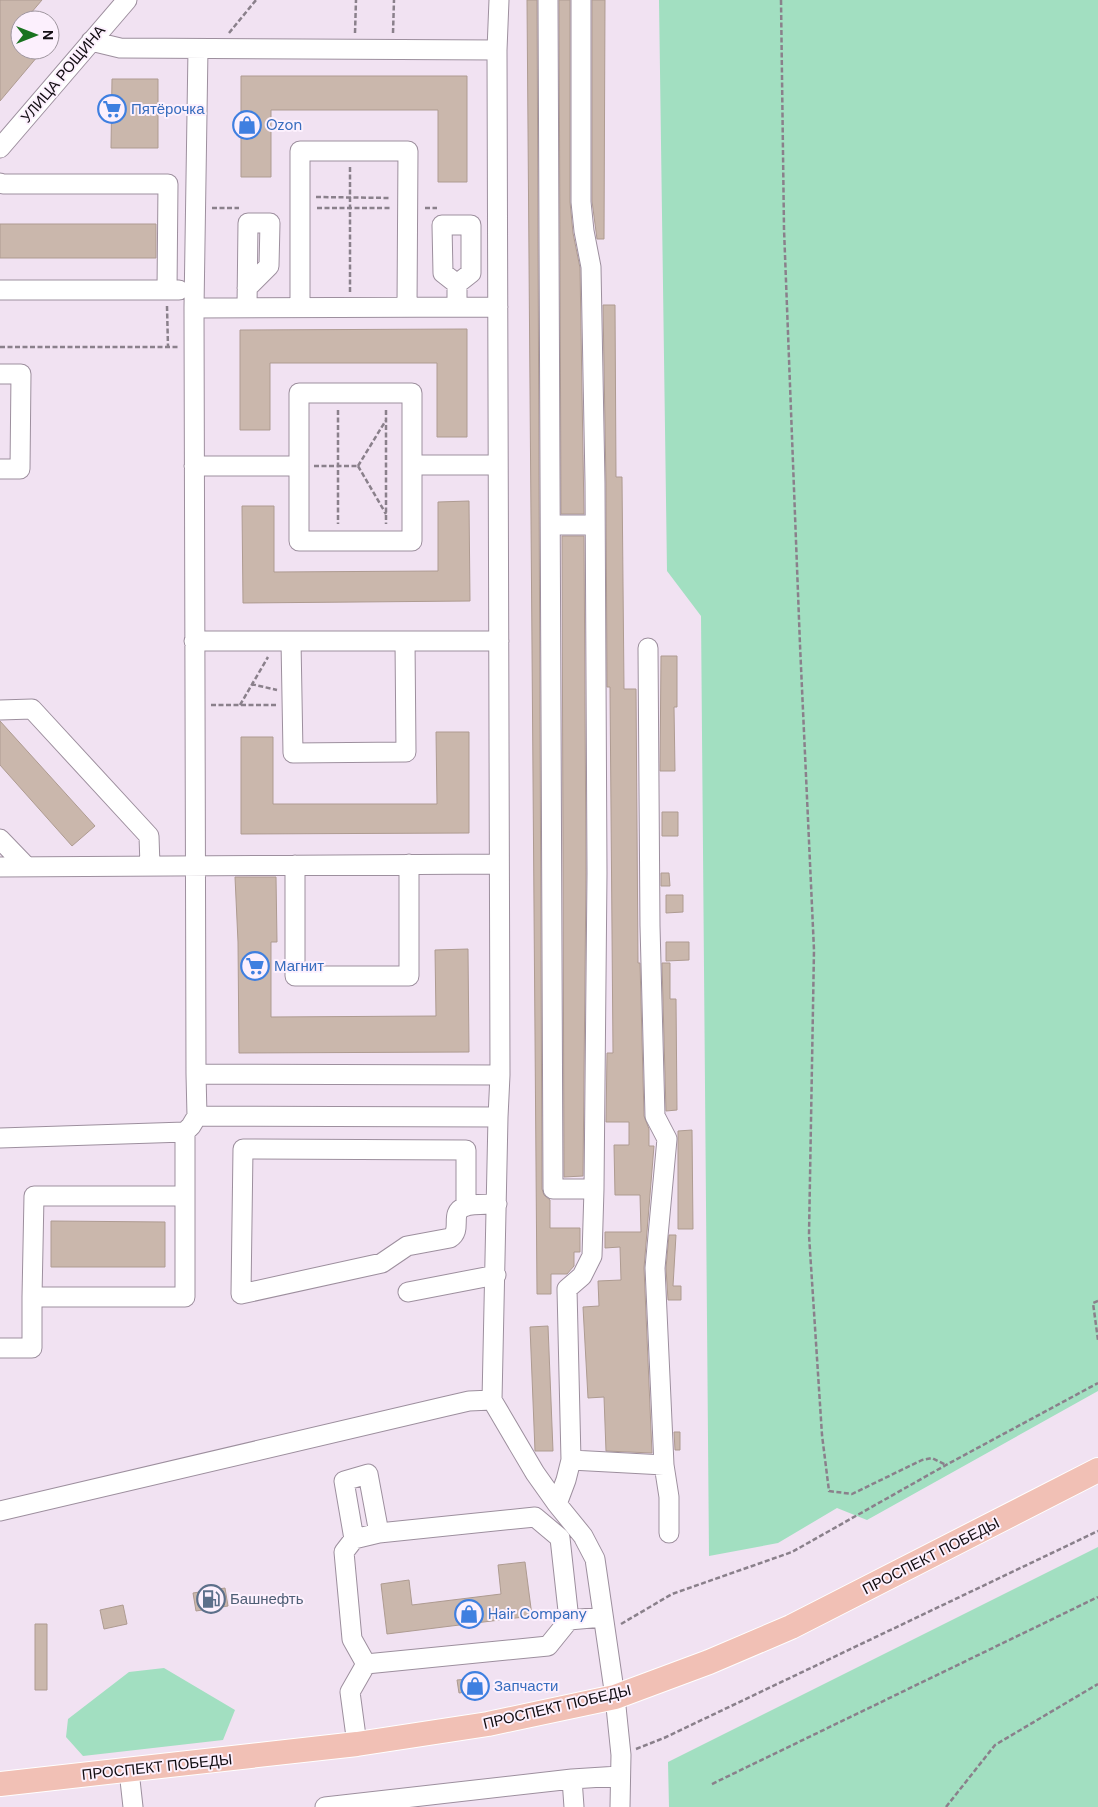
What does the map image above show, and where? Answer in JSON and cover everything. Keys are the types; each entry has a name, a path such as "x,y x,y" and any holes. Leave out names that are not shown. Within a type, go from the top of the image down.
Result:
{"main road":[{"name":"ПРОСПЕКТ ПОБЕДЫ","path":"0,1784 357,1744 488,1724 615,1696 700,1666 791,1627 1098,1470"}],"street":[{"name":"УЛИЦА РОЩИНА","path":"0,148 127,0"},
{"path":"499,0 497,50 500,1075 492,1400 535,1473 583,1536 595,1559 615,1696 621,1755 619,1776 620,1807"},
{"path":"548,0 554,1189 594,1189"},
{"path":"557,1504 571,1460 567,1289 582,1276 592,1256 594,1189 597,873 595,525 591,267 584,231 582,202 581,0"},
{"path":"91,40 120,48 497,50"},
{"path":"0,1138 185,1132 198,1116 196,1074 194,705 194,299 196,208 207,49"},
{"path":"300,307 300,150 408,151 407,307"},
{"path":"0,183 168,184 167,290"},
{"path":"457,284 457,307"},
{"path":"247,288 247,307"},
{"path":"0,290 167,290 194,299 247,307 498,307"},
{"path":"0,374 21,374 20,469 0,469"},
{"path":"299,393 386,393 412,393 412,541 299,541 299,393"},
{"path":"412,465 498,465"},
{"path":"194,466 299,466"},
{"path":"552,525 595,525"},
{"path":"194,641 498,640"},
{"path":"284,641 292,699 293,753 406,752 405,641"},
{"path":"648,648 650,906 655,1116 667,1139 655,1268 664,1465 670,1497 670,1533"},
{"path":"0,710 32,709 149,836 150,866"},
{"path":"0,839 27,866"},
{"path":"294,865 294,976 409,976 409,864"},
{"path":"0,867 499,864"},
{"path":"196,1074 500,1075"},
{"path":"198,1116 498,1117"},
{"path":"32,1297 185,1296 185,1132"},
{"path":"466,1206 466,1150 243,1149 241,1294 382,1263 407,1246 450,1238 456,1231 456,1215 459,1209 466,1206 496,1204"},
{"path":"0,1348 32,1348 34,1196 185,1196"},
{"path":"408,1292 482,1276 496,1275"},
{"path":"0,1511 469,1401 492,1400"},
{"path":"571,1460 664,1465"},
{"path":"354,1539 344,1481 368,1474 379,1533"},
{"path":"535,1518 560,1538 569,1620 548,1646 366,1664 352,1639 344,1552 354,1539 379,1533 535,1518"},
{"path":"569,1620 604,1625"},
{"path":"357,1744 350,1692 366,1664"},
{"path":"129,1771 133,1807"},
{"path":"326,1807 572,1779 619,1776"},
{"path":"572,1779 574,1807"}],"path":[{"path":"207,49 256,0"},
{"path":"355,50 356,0"},
{"path":"393,50 394,0"},
{"path":"781,0 784,229 800,655 814,950 809,1235 822,1435 829,1491 852,1494 922,1460 932,1458 946,1465"},
{"path":"350,151 350,307"},
{"path":"300,203 350,198 444,208"},
{"path":"300,203 350,208 408,203"},
{"path":"196,208 243,208"},
{"path":"167,290 168,347"},
{"path":"0,347 195,346"},
{"path":"338,393 338,541"},
{"path":"386,393 386,541"},
{"path":"358,466 386,419"},
{"path":"299,466 358,466"},
{"path":"358,466 386,515"},
{"path":"240,705 251,684 284,641"},
{"path":"251,684 292,699"},
{"path":"194,705 240,705 292,699"},
{"path":"1098,1301 1093,1303 1098,1340"},
{"path":"604,1625 672,1594 792,1552 946,1465 1098,1384"},
{"path":"621,1755 664,1738 1098,1531"},
{"path":"712,1784 1098,1597"},
{"path":"946,1807 995,1745 1098,1684"}],"green space":[{"path":"659,0 1098,0 1098,1391 867,1520 837,1508 778,1543 709,1556 701,616 667,571"},
{"path":"1098,1547 1098,1807 669,1807 668,1762"},
{"path":"164,1668 235,1710 223,1740 83,1756 66,1737 68,1719 129,1672"}],"building":[{"path":"0,0 42,0 34,10 10,10 10,60 35,60 0,101"},
{"path":"527,0 537,0 542,1189 544,1195 550,1200 550,1228 580,1228 580,1252 574,1252 574,1266 567,1274 551,1274 551,1294 537,1294"},
{"path":"559,0 570,0 570,202 573,233 580,268 584,514 561,514"},
{"path":"592,0 605,0 604,239 597,239 592,201"},
{"path":"241,76 467,76 467,182 438,182 438,110 271,110 271,177 241,177"},
{"path":"112,79 158,79 158,148 111,148"},
{"path":"0,224 156,224 156,258 0,258"},
{"path":"603,305 615,305 616,477 622,477 624,689 636,689 638,963 640,963 644,1116 649,1129 649,1146 654,1146 644,1268 652,1453 606,1451 604,1397 588,1398 583,1307 599,1306 598,1281 621,1280 620,1247 605,1248 605,1232 641,1232 640,1195 615,1195 614,1145 629,1145 629,1122 606,1122 607,1053 613,1053 610,687 607,687"},
{"path":"467,329 467,437 437,437 437,363 270,363 270,430 240,430 240,330"},
{"path":"469,501 470,601 243,603 242,506 274,506 274,572 438,571 438,502"},
{"path":"562,536 584,536 586,873 583,1176 564,1177"},
{"path":"661,656 677,656 677,707 674,707 675,771 660,771"},
{"path":"0,721 95,826 72,846 0,765"},
{"path":"436,732 469,732 469,833 241,834 241,737 273,737 273,804 437,804"},
{"path":"662,812 678,812 678,836 662,836"},
{"path":"661,873 669,873 670,886 661,886"},
{"path":"235,877 276,877 277,942 271,942 271,1017 436,1016 435,950 468,949 469,1052 239,1053 238,942"},
{"path":"666,895 683,895 683,912 666,913"},
{"path":"666,942 689,942 689,960 666,961"},
{"path":"662,963 670,963 670,999 676,999 677,1110 666,1111"},
{"path":"692,1130 693,1229 678,1229 678,1131"},
{"path":"51,1221 165,1222 165,1267 51,1267"},
{"path":"669,1235 676,1235 673,1286 681,1286 681,1300 668,1300 666,1268"},
{"path":"548,1326 553,1451 535,1451 530,1327"},
{"path":"674,1432 680,1432 680,1450 675,1450"},
{"path":"525,1562 532,1616 387,1634 381,1584 409,1580 412,1605 501,1594 498,1565"},
{"name":"Башнефть","path":"225,1588 228,1606 196,1611 193,1593"},
{"path":"123,1605 127,1624 104,1629 100,1610"},
{"path":"35,1624 47,1624 47,1690 35,1690"},
{"name":"Запчасти","path":"478,1678 480,1690 459,1693 457,1680"}],"place":[{"name":"Пятёрочка","path":"112,109"},
{"name":"Ozon","path":"247,125"},
{"name":"Магнит","path":"255,966"},
{"name":"Башнефть","path":"211,1599"},
{"name":"Hair Company","path":"469,1614"},
{"name":"Запчасти","path":"475,1686"}]}
